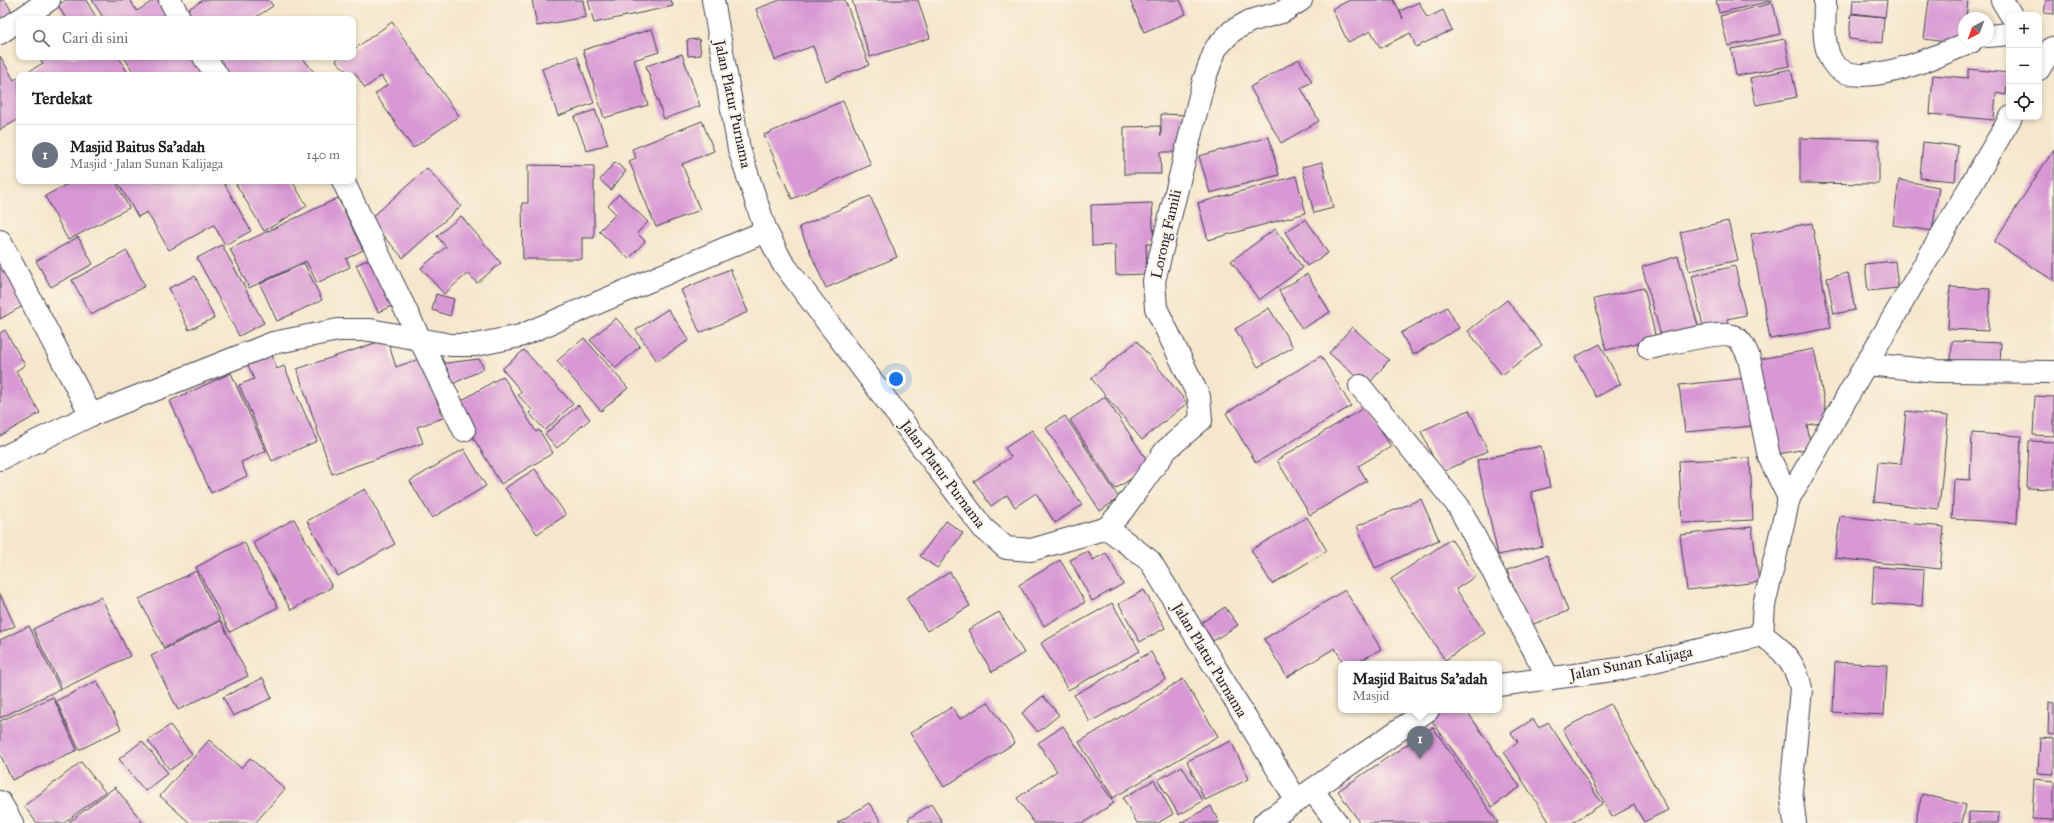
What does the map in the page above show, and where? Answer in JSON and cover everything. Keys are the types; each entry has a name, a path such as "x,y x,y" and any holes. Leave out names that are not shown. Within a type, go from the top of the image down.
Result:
{"street":[{"path":"26,16 49,0"},
{"path":"170,0 178,16"},
{"name":"Jalan Platur Purnama","path":"713,0 739,149 766,231 782,262 982,528 1006,548 1031,550 1107,528 1150,561 1305,796 1337,823"},
{"name":"Lorong Famili","path":"1107,528 1122,511 1166,450 1201,420 1199,397 1156,308 1154,281 1204,80 1216,48 1232,30 1250,21 1282,12 1301,0"},
{"path":"1825,0 1825,39 1830,58 1842,72 1858,75 1886,72 1958,47"},
{"path":"2002,0 2009,12"},
{"path":"0,33 16,23"},
{"path":"1994,35 2006,34"},
{"path":"2042,61 2048,46"},
{"path":"206,60 215,72"},
{"path":"1795,823 1791,791 1801,689 1799,674 1789,659 1773,642 1762,635 1764,605 1789,498 2009,120"},
{"path":"344,184 464,430"},
{"path":"0,459 91,415 273,343 338,330 370,330 450,345 475,345 520,336 766,231"},
{"path":"0,241 91,415"},
{"path":"1649,348 1718,335 1732,335 1743,344 1749,358 1769,457 1789,498"},
{"path":"1866,364 1937,371 2054,372"},
{"path":"1360,386 1459,507 1549,679"},
{"name":"Jalan Sunan Kalijaga","path":"1502,685 1620,668 1762,635"},
{"path":"1264,823 1424,713"},
{"path":"0,802 12,823"}],"building":[{"path":"0,0 5,0 12,12 0,19"},
{"path":"66,0 86,0 95,16 64,16 58,5"},
{"path":"92,0 130,0 137,11 154,0 158,0 168,16 102,16"},
{"path":"203,0 269,0 273,6 258,16 188,16 185,11"},
{"path":"532,0 583,0 586,17 537,26"},
{"path":"588,0 671,0 673,6 594,23"},
{"path":"780,0 845,0 869,65 826,81 813,46 775,60 756,9"},
{"path":"852,0 918,0 930,38 870,57"},
{"path":"1130,0 1180,0 1186,14 1144,32"},
{"path":"1350,0 1394,0 1403,19 1400,11 1419,2 1427,18 1443,10 1452,30 1416,47 1410,33 1380,48 1371,31 1348,42 1332,9"},
{"path":"1716,0 1772,0 1772,1 1719,13"},
{"path":"1853,0 1887,0 1885,17 1852,13"},
{"path":"1929,0 1968,0 1967,12 1958,12 1958,43 1924,39"},
{"path":"2046,0 2054,0 2054,14 2044,13"},
{"path":"1773,3 1780,34 1728,46 1720,16"},
{"path":"1851,14 1884,17 1882,43 1849,39"},
{"path":"392,22 459,116 413,148 375,94 387,85 381,76 365,88 356,74 356,72 348,72 336,61 356,60 356,48"},
{"path":"652,29 659,52 634,60 648,105 604,118 583,50"},
{"path":"699,39 701,55 688,56 687,40"},
{"path":"1785,39 1790,66 1736,76 1731,49"},
{"path":"682,54 700,106 664,119 646,66"},
{"path":"0,56 14,80 16,79 16,121 0,130"},
{"path":"577,56 594,103 558,116 542,69"},
{"path":"1299,59 1312,82 1301,88 1319,121 1281,143 1250,87"},
{"path":"41,60 121,60 127,72 28,72 43,63"},
{"path":"126,60 196,60 203,72 133,72"},
{"path":"214,60 304,60 314,72 224,72"},
{"path":"1791,69 1797,97 1756,105 1750,78"},
{"path":"1968,69 2006,73 2006,95 1996,93 1994,120 1930,114 1933,75 1968,78"},
{"path":"843,101 871,165 792,199 764,135"},
{"path":"595,110 608,144 587,151 574,117"},
{"path":"1161,114 1186,115 1186,152 1160,152 1161,174 1124,174 1124,127 1160,126 1161,136"},
{"path":"702,121 714,151 682,164 700,210 656,227 629,161 636,158 632,149"},
{"path":"1269,137 1279,175 1210,193 1199,156"},
{"path":"1800,138 1879,140 1879,184 1800,183"},
{"path":"1923,142 1958,146 1955,181 1920,178"},
{"path":"2054,149 2054,281 1994,242"},
{"path":"615,162 626,171 611,190 600,180"},
{"path":"1322,162 1333,208 1314,213 1302,167"},
{"path":"528,165 594,166 594,238 582,238 582,259 523,259 522,203 528,203"},
{"path":"427,168 461,206 403,258 369,220"},
{"path":"1296,176 1306,213 1208,240 1198,203"},
{"path":"1899,180 1939,187 1932,231 1893,225"},
{"path":"67,184 117,184 129,208 68,240 45,196"},
{"path":"119,184 225,184 251,231 225,245 214,225 169,250 147,212 138,217"},
{"path":"236,184 294,184 307,206 264,231"},
{"path":"619,194 648,222 637,233 645,241 629,259 599,231 616,214 608,206"},
{"path":"870,196 897,257 826,288 799,227"},
{"path":"338,198 363,250 346,259 350,267 317,283 306,261 249,288 230,249"},
{"path":"1152,203 1154,244 1146,244 1147,274 1116,275 1115,245 1092,246 1091,205"},
{"path":"461,216 501,263 477,283 468,273 444,294 421,268 446,247 437,236"},
{"path":"1306,219 1328,253 1307,266 1285,232"},
{"path":"1728,221 1738,260 1689,271 1680,232"},
{"path":"1812,223 1831,328 1770,339 1751,234"},
{"path":"1275,229 1303,268 1259,300 1231,261"},
{"path":"78,237 93,264 51,287 36,261"},
{"path":"222,245 264,323 239,336 197,258"},
{"path":"127,251 145,286 91,315 72,280"},
{"path":"376,256 399,303 378,312 356,265"},
{"path":"1678,256 1699,329 1662,339 1642,267"},
{"path":"1895,261 1898,288 1868,291 1865,264"},
{"path":"304,263 322,300 277,321 260,284"},
{"path":"0,264 28,303 0,319"},
{"path":"1735,266 1746,315 1727,319 1729,325 1704,331 1692,276"},
{"path":"730,269 748,312 700,333 681,290"},
{"path":"1848,273 1855,310 1834,314 1827,278"},
{"path":"1307,274 1330,312 1302,329 1279,291"},
{"path":"195,276 214,318 189,330 169,288"},
{"path":"1950,287 1990,289 1988,331 1948,329"},
{"path":"1644,288 1656,339 1606,350 1594,299"},
{"path":"436,294 454,299 450,316 432,310"},
{"path":"1507,300 1542,345 1502,375 1468,331"},
{"path":"1447,307 1459,328 1413,355 1401,333"},
{"path":"1269,308 1293,347 1258,367 1235,329"},
{"path":"668,309 689,340 657,361 636,330"},
{"path":"616,318 640,346 616,368 590,340"},
{"path":"1352,327 1389,360 1367,386 1329,353"},
{"path":"5,330 25,365 16,371 40,413 0,436 0,333"},
{"path":"584,338 628,388 601,411 557,361"},
{"path":"387,339 396,367 422,358 443,418 417,427 423,443 332,474 297,369"},
{"path":"1137,341 1187,403 1142,440 1091,378"},
{"path":"1952,341 2001,343 2000,365 1951,362"},
{"path":"1600,344 1621,384 1596,397 1575,357"},
{"path":"1814,349 1828,422 1807,425 1811,448 1778,454 1760,359"},
{"path":"524,350 573,404 545,430 529,413 532,410 518,395 522,392 502,369"},
{"path":"272,355 277,369 284,366 317,441 272,461 239,385 254,379 248,365"},
{"path":"1321,356 1351,406 1256,463 1226,413"},
{"path":"479,359 484,369 448,386 438,364"},
{"path":"231,373 266,451 241,462 247,476 211,493 170,401"},
{"path":"503,376 536,432 539,430 553,453 501,484 454,405"},
{"path":"1748,378 1753,426 1685,432 1679,385"},
{"path":"2035,396 2054,397 2054,436 2033,435"},
{"path":"1105,397 1151,466 1115,489 1070,420"},
{"path":"578,405 590,419 557,448 545,434"},
{"path":"1367,406 1391,447 1358,466 1367,481 1310,515 1277,460"},
{"path":"1469,410 1488,451 1440,473 1421,431"},
{"path":"1906,411 1948,416 1939,509 1874,502 1878,462 1901,464"},
{"path":"1065,416 1119,498 1100,511 1046,428"},
{"path":"1032,430 1082,505 1055,523 1036,493 1015,507 1007,495 991,506 974,481 1011,457 1005,448"},
{"path":"1972,433 2021,436 2017,523 1952,519 1954,479 1970,480"},
{"path":"2029,441 2054,442 2054,489 2027,488"},
{"path":"1541,446 1550,487 1531,492 1543,546 1498,555 1477,460"},
{"path":"464,449 486,486 432,518 410,481"},
{"path":"1750,458 1753,520 1682,523 1679,461"},
{"path":"535,469 566,515 537,534 505,488"},
{"path":"365,489 395,544 338,576 307,521"},
{"path":"1421,499 1439,540 1375,568 1357,526"},
{"path":"1840,516 1944,527 1940,569 1835,558"},
{"path":"1307,517 1327,551 1272,584 1251,550"},
{"path":"294,519 332,587 291,610 253,542"},
{"path":"946,521 963,533 937,568 920,556"},
{"path":"1752,527 1759,582 1687,590 1680,535"},
{"path":"1451,539 1476,576 1456,589 1485,633 1445,660 1391,579"},
{"path":"244,542 278,607 230,632 196,567"},
{"path":"1088,551 1093,560 1106,553 1123,584 1092,601 1070,560"},
{"path":"1547,555 1568,611 1528,626 1507,570"},
{"path":"1060,560 1085,602 1044,626 1019,585"},
{"path":"1874,567 1924,570 1922,606 1872,603"},
{"path":"196,571 220,620 164,648 139,599"},
{"path":"950,572 970,606 927,631 906,598"},
{"path":"1144,590 1165,628 1140,642 1119,604"},
{"path":"1345,590 1381,649 1360,661 1342,661 1335,648 1287,677 1264,639"},
{"path":"0,594 15,626 0,633"},
{"path":"101,597 130,656 62,689 33,629"},
{"path":"1112,603 1140,651 1068,690 1041,643"},
{"path":"1225,607 1238,625 1213,641 1201,623"},
{"path":"999,612 1024,653 992,672 968,630"},
{"path":"221,621 248,676 178,710 151,656"},
{"path":"29,626 60,689 0,718 0,640"},
{"path":"1151,652 1166,679 1090,722 1074,695"},
{"path":"1835,662 1887,665 1884,715 1833,712"},
{"path":"263,678 272,698 233,716 223,697"},
{"path":"1183,679 1218,736 1113,798 1079,742"},
{"path":"97,681 121,729 79,750 56,701"},
{"path":"1043,696 1059,715 1038,732 1022,713"},
{"path":"53,697 77,750 12,780 0,754 0,721"},
{"path":"988,702 1015,743 944,787 910,733 952,707 960,719"},
{"path":"2049,702 2054,703 2054,735 2048,734"},
{"path":"1610,704 1668,810 1644,822 1634,805 1612,817 1563,729"},
{"path":"1438,713 1468,713 1520,787 1492,807 1430,718"},
{"path":"1533,719 1539,728 1548,722 1602,804 1572,823 1550,823 1504,752 1518,742 1511,733"},
{"path":"170,725 192,754 170,770 148,741"},
{"path":"1063,726 1114,803 1083,823 1034,823 1017,798 1057,771 1038,743"},
{"path":"1433,727 1498,823 1360,823 1338,791"},
{"path":"2040,738 2054,739 2054,774 2038,773"},
{"path":"209,740 241,768 250,758 285,789 255,823 190,823 160,796"},
{"path":"142,741 168,773 145,791 119,759"},
{"path":"1231,741 1249,779 1205,800 1187,761"},
{"path":"81,762 105,792 64,823 37,823 24,806"},
{"path":"1182,766 1203,801 1179,815 1158,780"},
{"path":"2034,779 2054,781 2054,820 2032,819"},
{"path":"1154,780 1173,814 1158,823 1137,823 1123,798"},
{"path":"115,787 143,823 68,823"},
{"path":"1922,794 1966,805 1962,823 1915,823"},
{"path":"869,803 882,823 837,823"},
{"path":"931,804 943,823 911,823 908,819"},
{"path":"1211,806 1219,823 1180,823"},
{"path":"1969,812 1999,813 1998,823 1969,823"}],"place":[{"name":"Masjid Baitus Sa'adah","path":"1420,759"}]}
